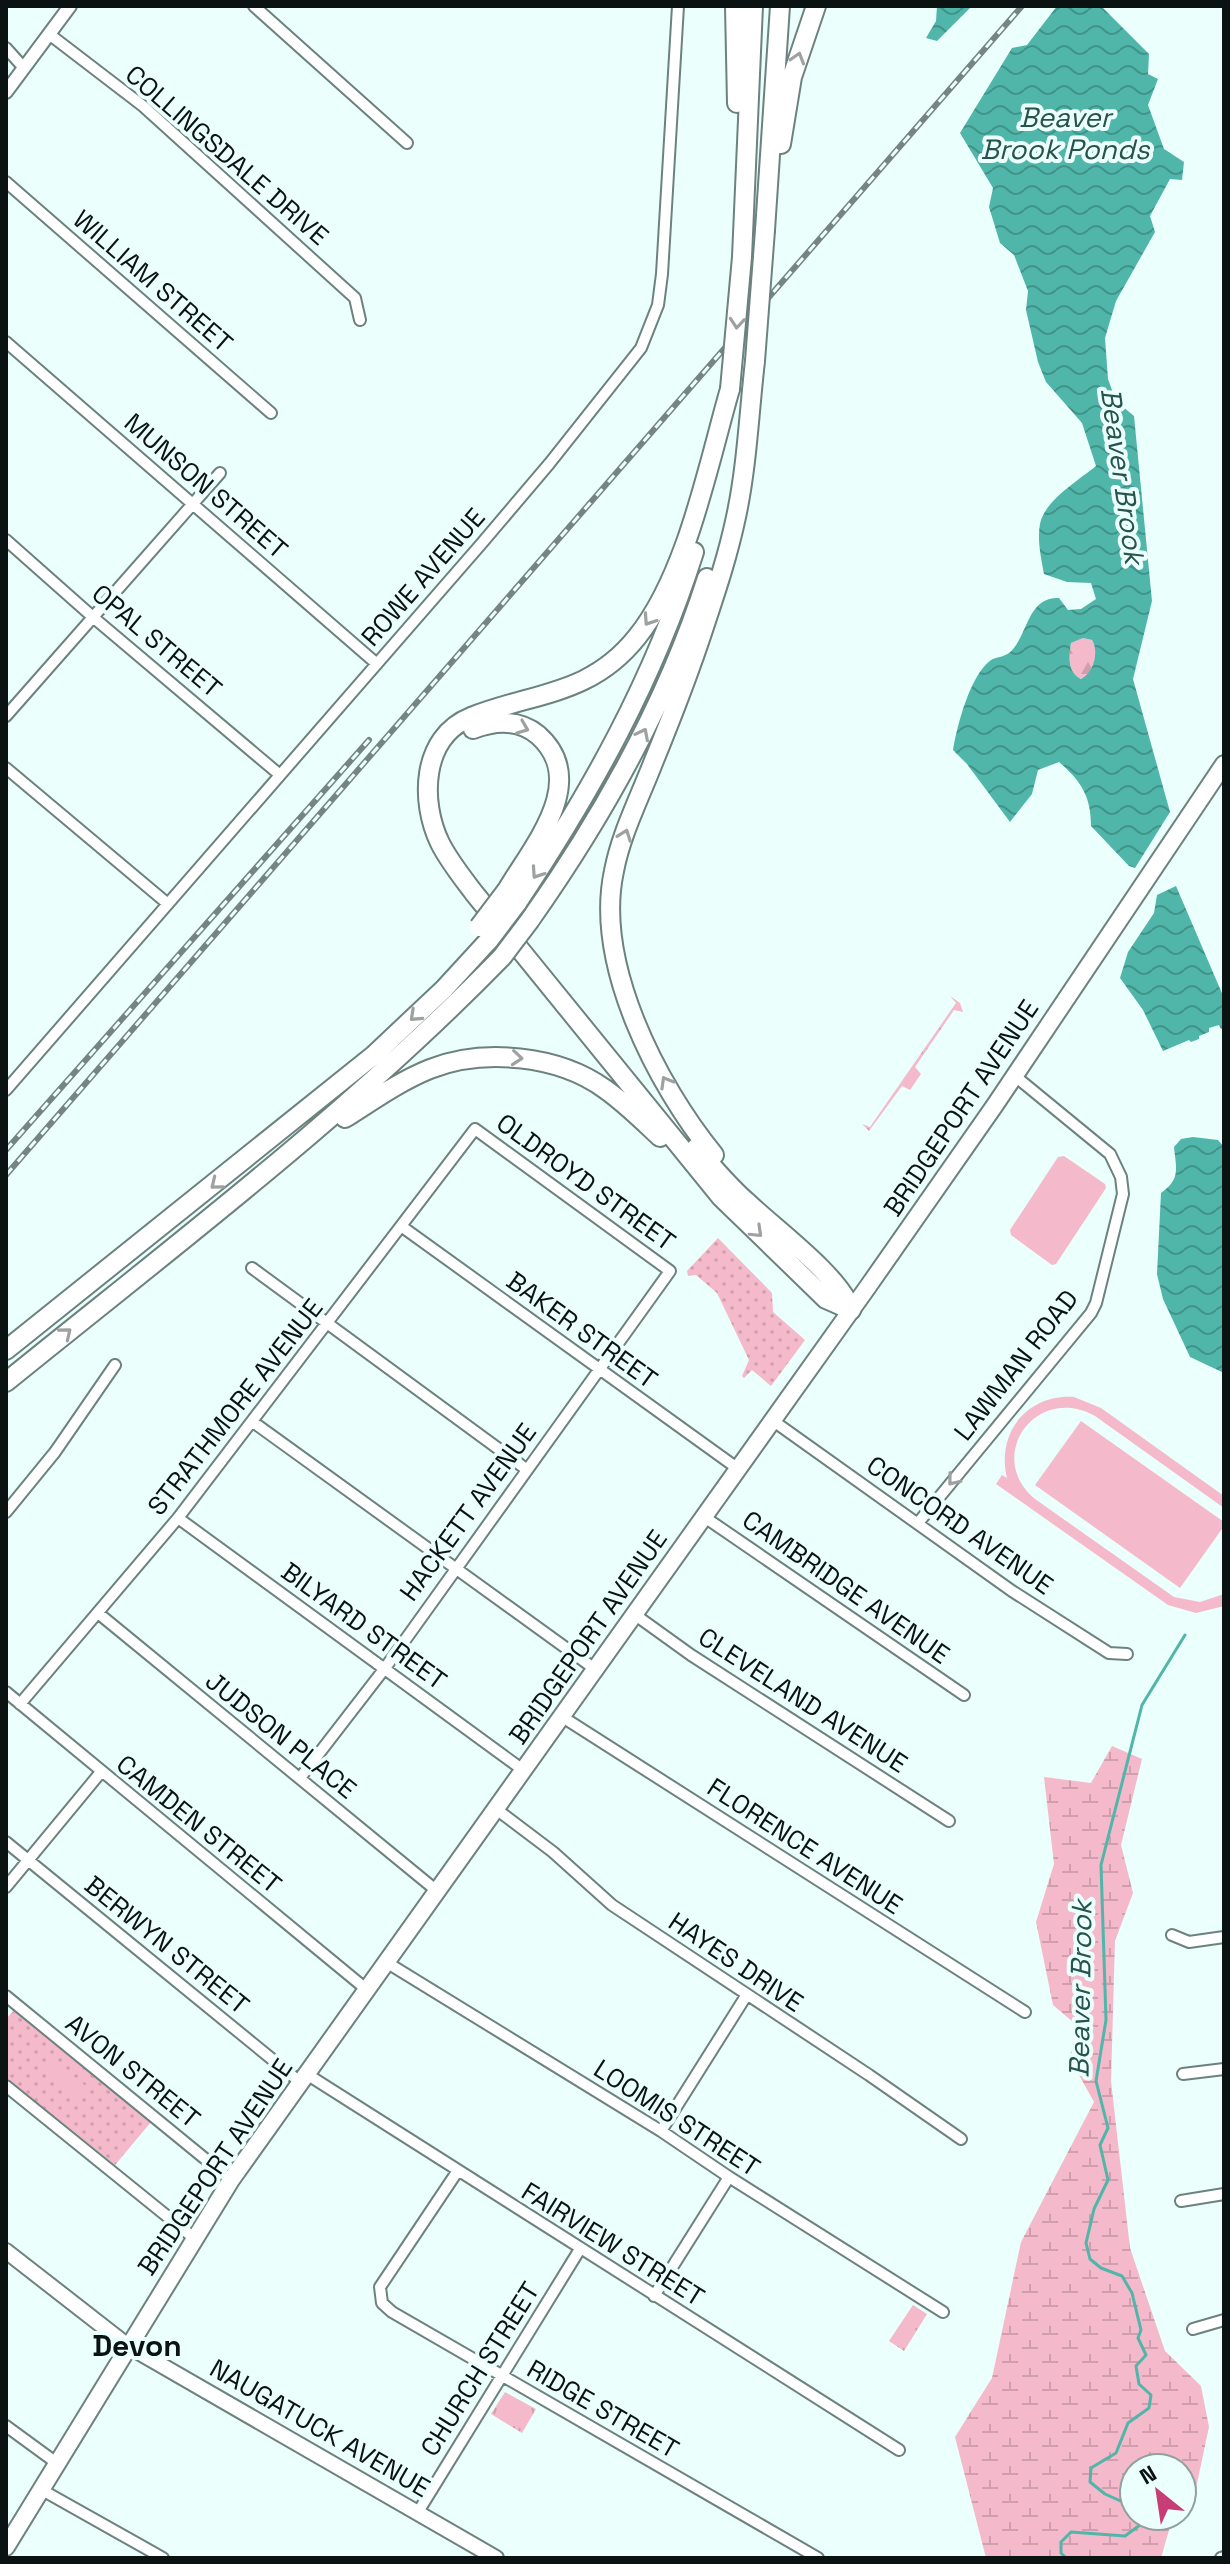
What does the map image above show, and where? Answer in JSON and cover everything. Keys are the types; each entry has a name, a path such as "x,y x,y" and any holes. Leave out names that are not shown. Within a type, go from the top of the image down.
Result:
{"highway":[{"path":"735,6 744,212"},
{"path":"6,1350 374,1055 444,989 559,838 609,755 659,650 686,577 705,513 730,389 742,257 753,6"},
{"path":"780,6 766,223 743,476 727,554 690,667 617,856 611,896 611,931 617,967 631,1010 662,1075 712,1152 782,1232"},
{"path":"766,223 792,77 816,6"},
{"path":"6,1382 294,1148 430,1030 502,957 530,920 625,769 677,661 727,512 744,434 755,361"},
{"path":"721,1197 447,857 433,825 427,796 430,766 436,751 461,722 579,683 610,664 636,639 654,614 683,551 730,389"},
{"path":"512,897 558,802 561,781 555,758 541,738 525,727 500,722 472,729 461,736 441,767 438,803 455,849 479,884 631,1073 727,1183 836,1285 846,1297 851,1310"},
{"path":"294,1148 428,1069 490,1056 528,1058 603,1087 641,1119 826,1299 851,1310"}],"main road":[{"name":"BRIDGEPORT AVENUE","path":"6,2547 231,2180 851,1310 1015,1076 1224,764"},
{"name":"NAUGATUCK AVENUE","path":"6,2251 128,2346 496,2558"}],"street":[{"path":"6,92 70,6"},
{"path":"254,6 407,143"},
{"name":"ROWE AVENUE","path":"6,1090 377,664 558,452 634,357 651,326 658,305 662,274 678,6"},
{"name":"COLLINGSDALE DRIVE","path":"49,34 143,106 355,298 360,320"},
{"path":"6,48 24,68"},
{"name":"WILLIAM STREET","path":"6,182 271,413"},
{"name":"MUNSON STREET","path":"6,342 377,664"},
{"path":"6,716 220,473"},
{"name":"OPAL STREET","path":"6,540 280,775"},
{"path":"6,768 168,904"},
{"name":"LAWMAN ROAD","path":"918,1523 1091,1313 1123,1194 1121,1177 1110,1154 1015,1076"},
{"name":"STRATHMORE AVENUE","path":"20,1704 178,1518 475,1129"},
{"name":"OLDROYD STREET","path":"475,1129 670,1271"},
{"name":"BAKER STREET","path":"401,1226 737,1468"},
{"path":"252,1268 526,1469"},
{"name":"HACKETT AVENUE","path":"300,1778 385,1668 670,1271"},
{"path":"6,1512 55,1452 115,1365"},
{"name":"CONCORD AVENUE","path":"772,1420 1012,1591 1109,1653 1127,1654"},
{"path":"253,1422 595,1669"},
{"name":"CAMBRIDGE AVENUE","path":"703,1516 964,1695"},
{"name":"BILYARD STREET","path":"178,1518 523,1770"},
{"name":"JUDSON PLACE","path":"98,1613 437,1891"},
{"name":"CLEVELAND AVENUE","path":"634,1614 691,1655 949,1821"},
{"name":"CAMDEN STREET","path":"6,1692 366,1989"},
{"name":"FLORENCE AVENUE","path":"561,1716 1025,2012"},
{"path":"6,1887 101,1772"},
{"name":"HAYES DRIVE","path":"496,1809 553,1852 612,1905 961,2139"},
{"name":"BERWYN STREET","path":"6,1842 302,2078"},
{"path":"1172,1935 1189,1942 1224,1937"},
{"name":"LOOMIS STREET","path":"386,1962 661,2131 943,2312"},
{"name":"AVON STREET","path":"6,1996 231,2180"},
{"path":"661,2131 746,1996"},
{"path":"1183,2074 1224,2069"},
{"name":"FAIRVIEW STREET","path":"302,2078 899,2450"},
{"path":"6,2086 194,2238"},
{"name":"RIDGE STREET","path":"457,2172 380,2287 382,2303 392,2312 818,2558"},
{"path":"654,2296 729,2177"},
{"path":"1181,2201 1224,2194"},
{"name":"CHURCH STREET","path":"418,2512 580,2249"},
{"path":"1193,2329 1224,2320"},
{"path":"6,2426 58,2464"},
{"path":"42,2490 163,2558"}],"green space":[{"path":"1083,638 1092,640 1095,656 1090,672 1082,679 1071,669 1070,654 1071,643"},
{"path":"950,996 960,1003 963,1012 954,1010 915,1067 921,1074 910,1090 902,1086 869,1131 862,1124 870,1127 956,1003"},
{"path":"1064,1156 1105,1184 1106,1188 1056,1264 1052,1265 1011,1235 1010,1230 1058,1157"},
{"path":"718,1238 772,1293 773,1312 805,1340 771,1386 752,1370 744,1378 742,1376 749,1360 717,1293 696,1275 688,1276 687,1271"},
{"path":"1074,1397 1101,1408 1224,1496 1224,1508 1095,1416 1073,1408 1054,1409 1037,1417 1024,1429 1016,1446 1015,1464 1021,1482 1035,1499 1174,1597 1200,1602 1224,1594 1224,1606 1196,1613 1168,1605 996,1484 1002,1475 1007,1478 1006,1446 1019,1420 1029,1409 1042,1402"},
{"path":"1081,1421 1224,1522 1180,1588 1035,1485"},
{"path":"1112,1746 1142,1759 1121,1845 1133,1893 1115,1941 1111,2081 1130,2248 1165,2351 1201,2386 1209,2427 1198,2479 1198,2452 1118,2452 1118,2532 1168,2532 1161,2558 986,2558 955,2437 992,2378 1021,2242 1094,2102 1069,2057 1081,2029 1053,2005 1036,1922 1054,1864 1044,1777 1091,1783"},
{"path":"16,2008 151,2122 115,2165 6,2078 6,2019"},
{"path":"51,2059 87,2087 78,2099 42,2071"},
{"path":"913,2305 927,2314 904,2351 889,2341"},
{"path":"505,2392 536,2409 522,2433 491,2414"}],"water":[{"name":"Beaver Brook Ponds","path":"937,6 972,6 937,41 926,38 936,21"},
{"name":"Beaver Brook Ponds","path":"1057,6 1102,7 1149,54 1148,74 1158,79 1148,105 1164,149 1184,162 1182,180 1170,179 1150,216 1155,232 1116,301 1105,338 1108,379 1116,401 1134,416 1152,601 1133,679 1170,812 1135,868 1129,866 1091,826 1083,790 1059,762 1038,770 1032,794 1010,822 953,750 961,715 977,677 991,660 1007,654 1016,646 1034,610 1048,599 1059,598 1068,610 1081,609 1096,599 1091,583 1067,582 1044,574 1039,536 1043,515 1063,492 1096,466 1082,423 1046,382 1026,310 1028,291 1014,255 1000,243 989,207 993,188 960,133 1012,48 1027,45","holes":["1083,638 1092,640 1094,661 1081,679 1071,668 1071,643"]},
{"path":"1176,886 1224,998 1224,1028 1221,1029 1219,1025 1209,1028 1209,1032 1199,1036 1199,1039 1163,1051 1143,1010 1120,978 1128,952 1154,913 1157,895"},
{"path":"1181,1139 1218,1140 1224,1147 1224,1373 1190,1357 1163,1299 1157,1274 1161,1193 1174,1178 1174,1147"}],"waterway":[{"name":"Beaver Brook","path":"1118,2500 1090,2482 1091,2468 1116,2453 1128,2423 1149,2408 1151,2395 1139,2384 1136,2366 1146,2355 1138,2338 1141,2330 1132,2293 1122,2276 1101,2268 1090,2259 1086,2243 1094,2209 1108,2180 1100,2145 1108,2128 1096,2081 1106,2020 1101,1865 1142,1705 1185,1635"},
{"name":"Beaver Brook","path":"1066,2558 1061,2553 1061,2542 1071,2532 1125,2536 1130,2532"}],"railway":[{"path":"6,1175 1022,6"},
{"path":"6,1150 369,740"}],"district":[{"name":"Devon","path":"137,2345"}]}
